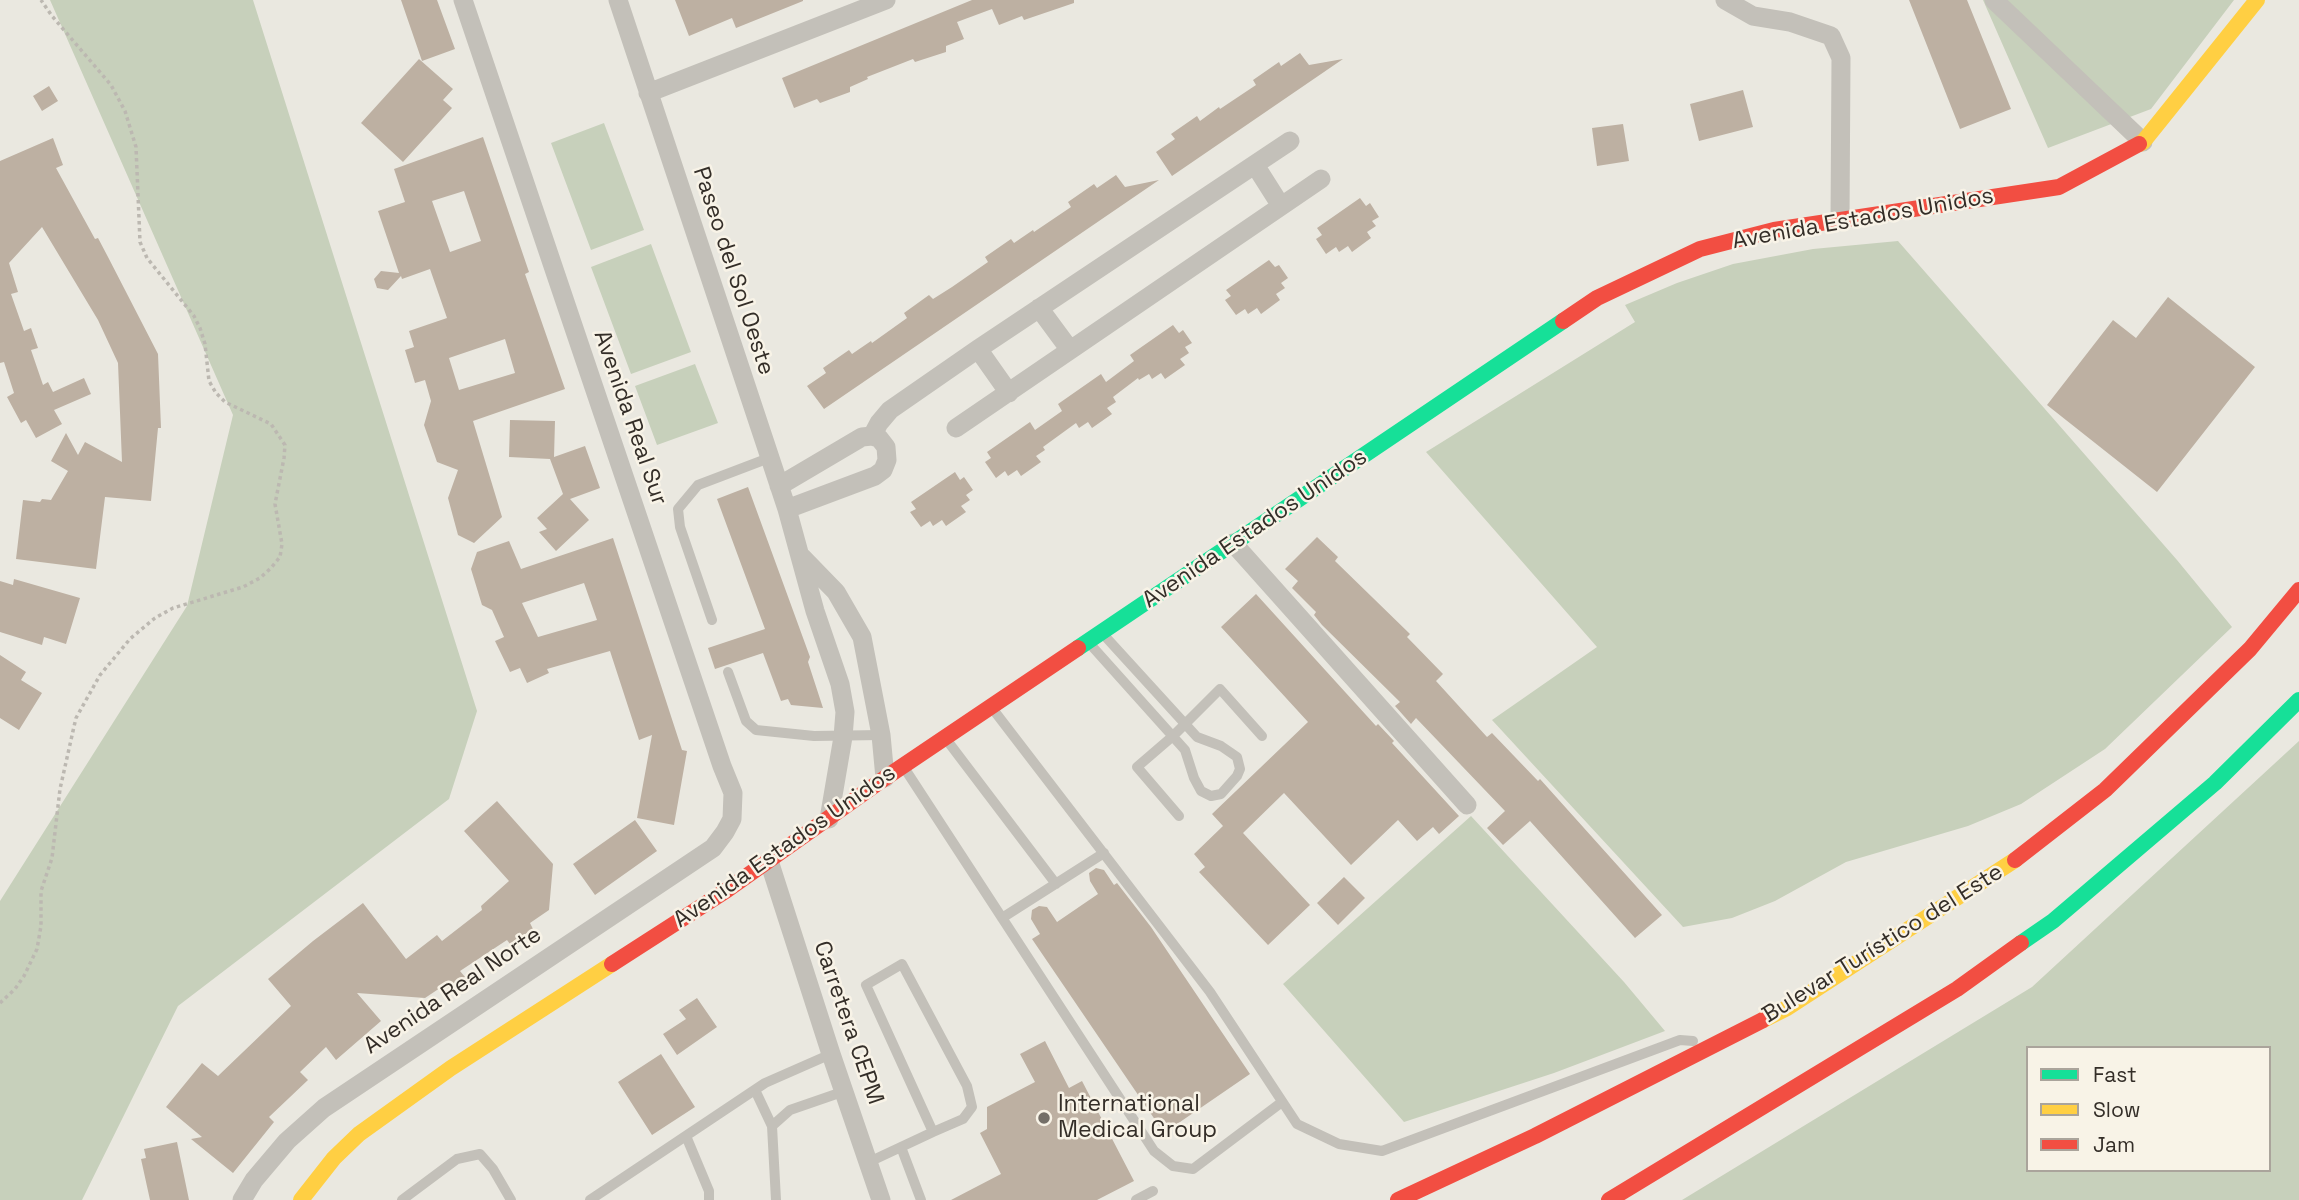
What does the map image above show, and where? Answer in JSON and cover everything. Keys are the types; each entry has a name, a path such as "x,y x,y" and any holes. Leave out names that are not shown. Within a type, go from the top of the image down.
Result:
{"main road":[{"name":"Avenida Estados Unidos","path":"300,1200 334,1158 359,1134 451,1068 769,861 885,778 1597,298 1700,249 1774,230 2059,187 2143,142 2257,0"},
{"name":"Bulevar Turístico del Este","path":"1398,1200 1535,1136 1787,1008 2008,866 2105,790 2250,649 2299,590"},
{"path":"1609,1200 1957,989 2053,921 2215,783 2299,700"}],"street":[{"name":"Avenida Real Sur","path":"463,0 733,793 732,819 726,832 713,848"},
{"name":"Paseo del Sol Oeste","path":"618,0 787,509 815,611 840,684 845,712 843,737 828,820"},
{"path":"648,93 886,0"},
{"path":"1725,0 1753,16 1790,22 1831,36 1841,58 1840,220"},
{"path":"1994,0 2143,142"},
{"path":"872,436 890,410 1290,141"},
{"path":"1255,165 1281,206"},
{"path":"956,428 1321,179"},
{"path":"1039,308 1070,350"},
{"path":"978,349 1009,393"},
{"path":"779,486 862,437 879,438 886,446 887,460 883,470 868,480 787,509"},
{"path":"1233,543 1467,805"},
{"name":"Paseo del Sol Oeste","path":"802,556 836,592 862,637 881,735 885,778"},
{"path":"840,684 871,675"},
{"name":"Avenida Real Norte","path":"243,1200 254,1180 287,1141 324,1108 713,848"},
{"name":"Carretera CEPM","path":"769,861 881,1200"}],"lane":[{"path":"712,620 680,527 678,509 698,485 769,458"},
{"path":"1087,641 1185,750 1201,791 1211,796 1221,794 1237,776 1240,769 1237,757 1221,746 1197,737 1102,632"},
{"path":"728,672 746,721 756,730 814,736 881,735"},
{"path":"1179,816 1137,767 1220,689 1262,736"},
{"path":"991,707 1210,992 1297,1124 1339,1144 1382,1151 1680,1040 1718,1043"},
{"path":"945,738 1056,884"},
{"path":"903,766 1154,1150 1173,1166 1193,1169 1282,1102"},
{"path":"1002,918 1104,853"},
{"path":"869,1162 963,1119 972,1107 967,1086 902,964 866,985 933,1132"},
{"path":"590,1200 765,1083 831,1054"},
{"path":"755,1090 772,1126 776,1200"},
{"path":"772,1126 790,1110 845,1091"},
{"path":"685,1136 709,1192 709,1200"},
{"path":"901,1147 921,1200"},
{"path":"402,1200 457,1159 480,1154 493,1169 511,1200"},
{"path":"1136,1200 1153,1191"}],"path":[{"path":"0,1003 15,989 37,949 41,926 41,891 52,858 58,802 73,731 76,718 100,675 130,639 155,618 173,608 243,587 260,578 280,557 282,544 275,504 285,445 271,424 225,401 215,393 209,381 205,344 200,327 147,258 140,242 136,147 125,111 111,85 41,0"}],"green space":[{"path":"50,0 253,0 477,711 449,799 178,1006 82,1200 0,1200 0,901 187,606 233,415"},
{"path":"1983,0 2234,0 2151,109 2048,148"},
{"path":"604,123 644,230 591,250 551,143"},
{"path":"1898,241 2177,560 2232,627 2105,749 2021,804 1968,826 1846,862 1775,901 1732,918 1683,927 1492,720 1597,647 1426,452 1635,322 1625,305 1677,283 1733,264 1813,249"},
{"path":"651,244 691,352 631,374 591,267"},
{"path":"695,364 718,423 657,445 635,386"},
{"path":"2299,741 2299,1200 1682,1200 2032,987"},
{"path":"1471,816 1624,982 1665,1031 1554,1073 1404,1122 1283,984"}],"building":[{"path":"401,0 437,0 455,49 422,61"},
{"path":"675,0 803,1 736,28 732,18 689,36"},
{"path":"972,0 1074,0 1074,3 1024,20 1022,16 999,25 992,9 957,22 964,39 946,46 946,52 915,62 913,59 867,77 868,79 850,87 850,92 820,103 817,99 794,108 782,78"},
{"path":"1909,0 1967,0 2011,109 1960,129"},
{"path":"1300,53 1309,65 1343,59 1172,176 1156,152 1175,139 1171,134 1197,116 1200,121 1219,107 1220,109 1256,85 1253,80 1279,62 1281,66"},
{"path":"419,59 453,89 443,100 452,108 403,162 361,123"},
{"path":"49,86 58,101 42,111 33,96"},
{"path":"1743,90 1753,127 1699,141 1690,104"},
{"path":"1623,124 1629,161 1597,166 1592,128"},
{"path":"483,137 529,272 525,274 565,389 473,421 502,517 474,543 458,535 448,498 458,470 437,462 424,425 431,401 425,380 415,383 405,350 414,347 409,331 447,318 430,269 402,279 401,276 388,290 377,288 374,279 381,271 399,273 378,211 405,202 394,169","holes":["464,191 481,241 450,252 432,201","505,339 515,373 459,390 449,358"]},
{"path":"53,138 63,165 56,168 95,239 98,238 158,354 161,428 158,428 151,501 105,497 96,569 16,559 23,500 51,500 68,471 51,461 66,433 78,455 85,442 122,462 118,363 98,320 42,227 9,263 18,292 11,294 24,331 31,328 38,348 31,350 43,385 48,382 53,392 84,378 91,394 54,410 62,424 36,438 26,420 21,423 7,397 14,393 4,362 0,363 0,161"},
{"path":"1116,175 1125,187 1159,180 824,409 807,386 826,373 823,368 849,350 852,354 871,341 872,343 907,318 904,313 929,295 933,299 952,287 988,262 985,257 1011,239 1014,243 1033,230 1034,232 1071,207 1068,202 1094,184 1097,188"},
{"path":"1360,198 1366,206 1370,203 1379,217 1372,221 1376,226 1367,232 1371,238 1352,252 1348,246 1339,252 1336,247 1326,254 1316,239 1322,235 1317,228"},
{"path":"1269,260 1275,267 1279,265 1288,278 1281,283 1285,288 1276,294 1280,300 1261,314 1257,308 1248,314 1245,309 1236,315 1225,300 1231,296 1226,290"},
{"path":"2168,297 2255,367 2157,492 2047,405 2113,320 2136,338"},
{"path":"1173,325 1179,333 1183,330 1192,343 1185,347 1189,353 1180,359 1185,365 1165,379 1161,373 1152,379 1149,374 1139,380 1138,378 1113,397 1116,402 1107,408 1112,414 1092,428 1088,422 1079,428 1076,423 1043,447 1045,450 1036,456 1041,462 1021,476 1017,470 1008,476 1005,471 996,478 985,462 991,458 987,452 1030,422 1035,430 1062,411 1058,404 1101,374 1106,382 1134,361 1130,355"},
{"path":"510,420 555,421 554,457 585,446 600,488 570,499 589,520 556,551 539,532 547,529 537,518 563,494 550,459 509,457"},
{"path":"955,472 960,480 964,477 973,490 966,495 970,500 961,506 966,512 946,526 942,520 933,526 930,521 921,527 910,512 916,509 911,502"},
{"path":"748,487 810,657 808,662 823,708 791,705 788,699 781,701 763,653 715,669 708,648 765,629 717,499"},
{"path":"1317,537 1338,557 1335,561 1410,634 1407,637 1443,674 1436,681 1487,737 1492,733 1538,781 1540,779 1662,915 1635,938 1530,821 1503,845 1487,828 1505,811 1416,718 1411,724 1395,706 1400,702 1322,625 1314,615 1316,612 1292,588 1298,581 1285,569"},
{"path":"613,538 682,750 687,751 674,825 637,818 652,735 639,740 610,651 547,669 549,673 527,683 520,668 510,672 495,641 504,637 492,610 482,605 471,569 477,552 509,541 521,569","holes":["584,583 597,620 538,637 522,603"]},
{"path":"14,579 80,598 66,644 44,637 42,645 0,632 0,581 13,585"},
{"path":"1256,594 1376,726 1378,724 1394,741 1392,743 1459,816 1439,834 1433,827 1417,841 1398,820 1351,865 1284,793 1243,833 1310,905 1268,945 1199,872 1205,867 1194,854 1223,826 1212,814 1308,722 1221,627"},
{"path":"0,655 26,672 21,680 42,693 19,730 0,718"},
{"path":"497,801 553,864 549,910 530,923 533,929 510,944 507,940 460,971 465,977 448,988 446,984 425,998 357,993 381,1021 336,1060 326,1047 300,1072 308,1080 269,1117 274,1122 233,1173 191,1139 202,1137 166,1107 202,1063 218,1076 291,1006 268,979 363,903 406,959 437,935 442,941 482,910 481,906 509,881 464,831"},
{"path":"635,820 657,851 595,895 573,864"},
{"path":"1096,868 1104,870 1114,885 1117,883 1151,927 1250,1074 1164,1133 1032,939 1040,934 1031,919 1032,910 1039,906 1047,907 1057,922 1098,894 1090,881 1089,873"},
{"path":"1344,877 1365,898 1338,925 1317,903"},
{"path":"697,998 717,1027 677,1055 663,1034 686,1019 679,1010"},
{"name":"International Medical Group","path":"1045,1041 1069,1088 1082,1081 1134,1181 1097,1200 951,1200 1001,1174 980,1133 987,1129 987,1107 1035,1082 1020,1054"},
{"path":"661,1054 695,1107 652,1135 618,1082"},
{"path":"177,1142 189,1200 150,1200 141,1159 146,1158 144,1149"}],"traffic: fast":[{"path":"1078,648 1563,321"},
{"path":"2021,943 2053,921 2215,783 2299,700"}],"traffic: slow":[{"path":"2139,144 2257,0"},
{"path":"1763,1020 1787,1008 2015,860"},
{"path":"301,1200 334,1158 359,1134 451,1068 612,964"}],"traffic: jam":[{"path":"1563,321 1597,298 1700,249 1774,230 2059,187 2139,144"},
{"path":"2015,860 2105,790 2250,649 2299,590"},
{"path":"612,964 727,890 885,778 1078,648"},
{"path":"1609,1200 1957,989 2021,943"},
{"path":"1398,1200 1535,1136 1763,1020"}],"place":[{"name":"International Medical Group","path":"1044,1118"}]}
